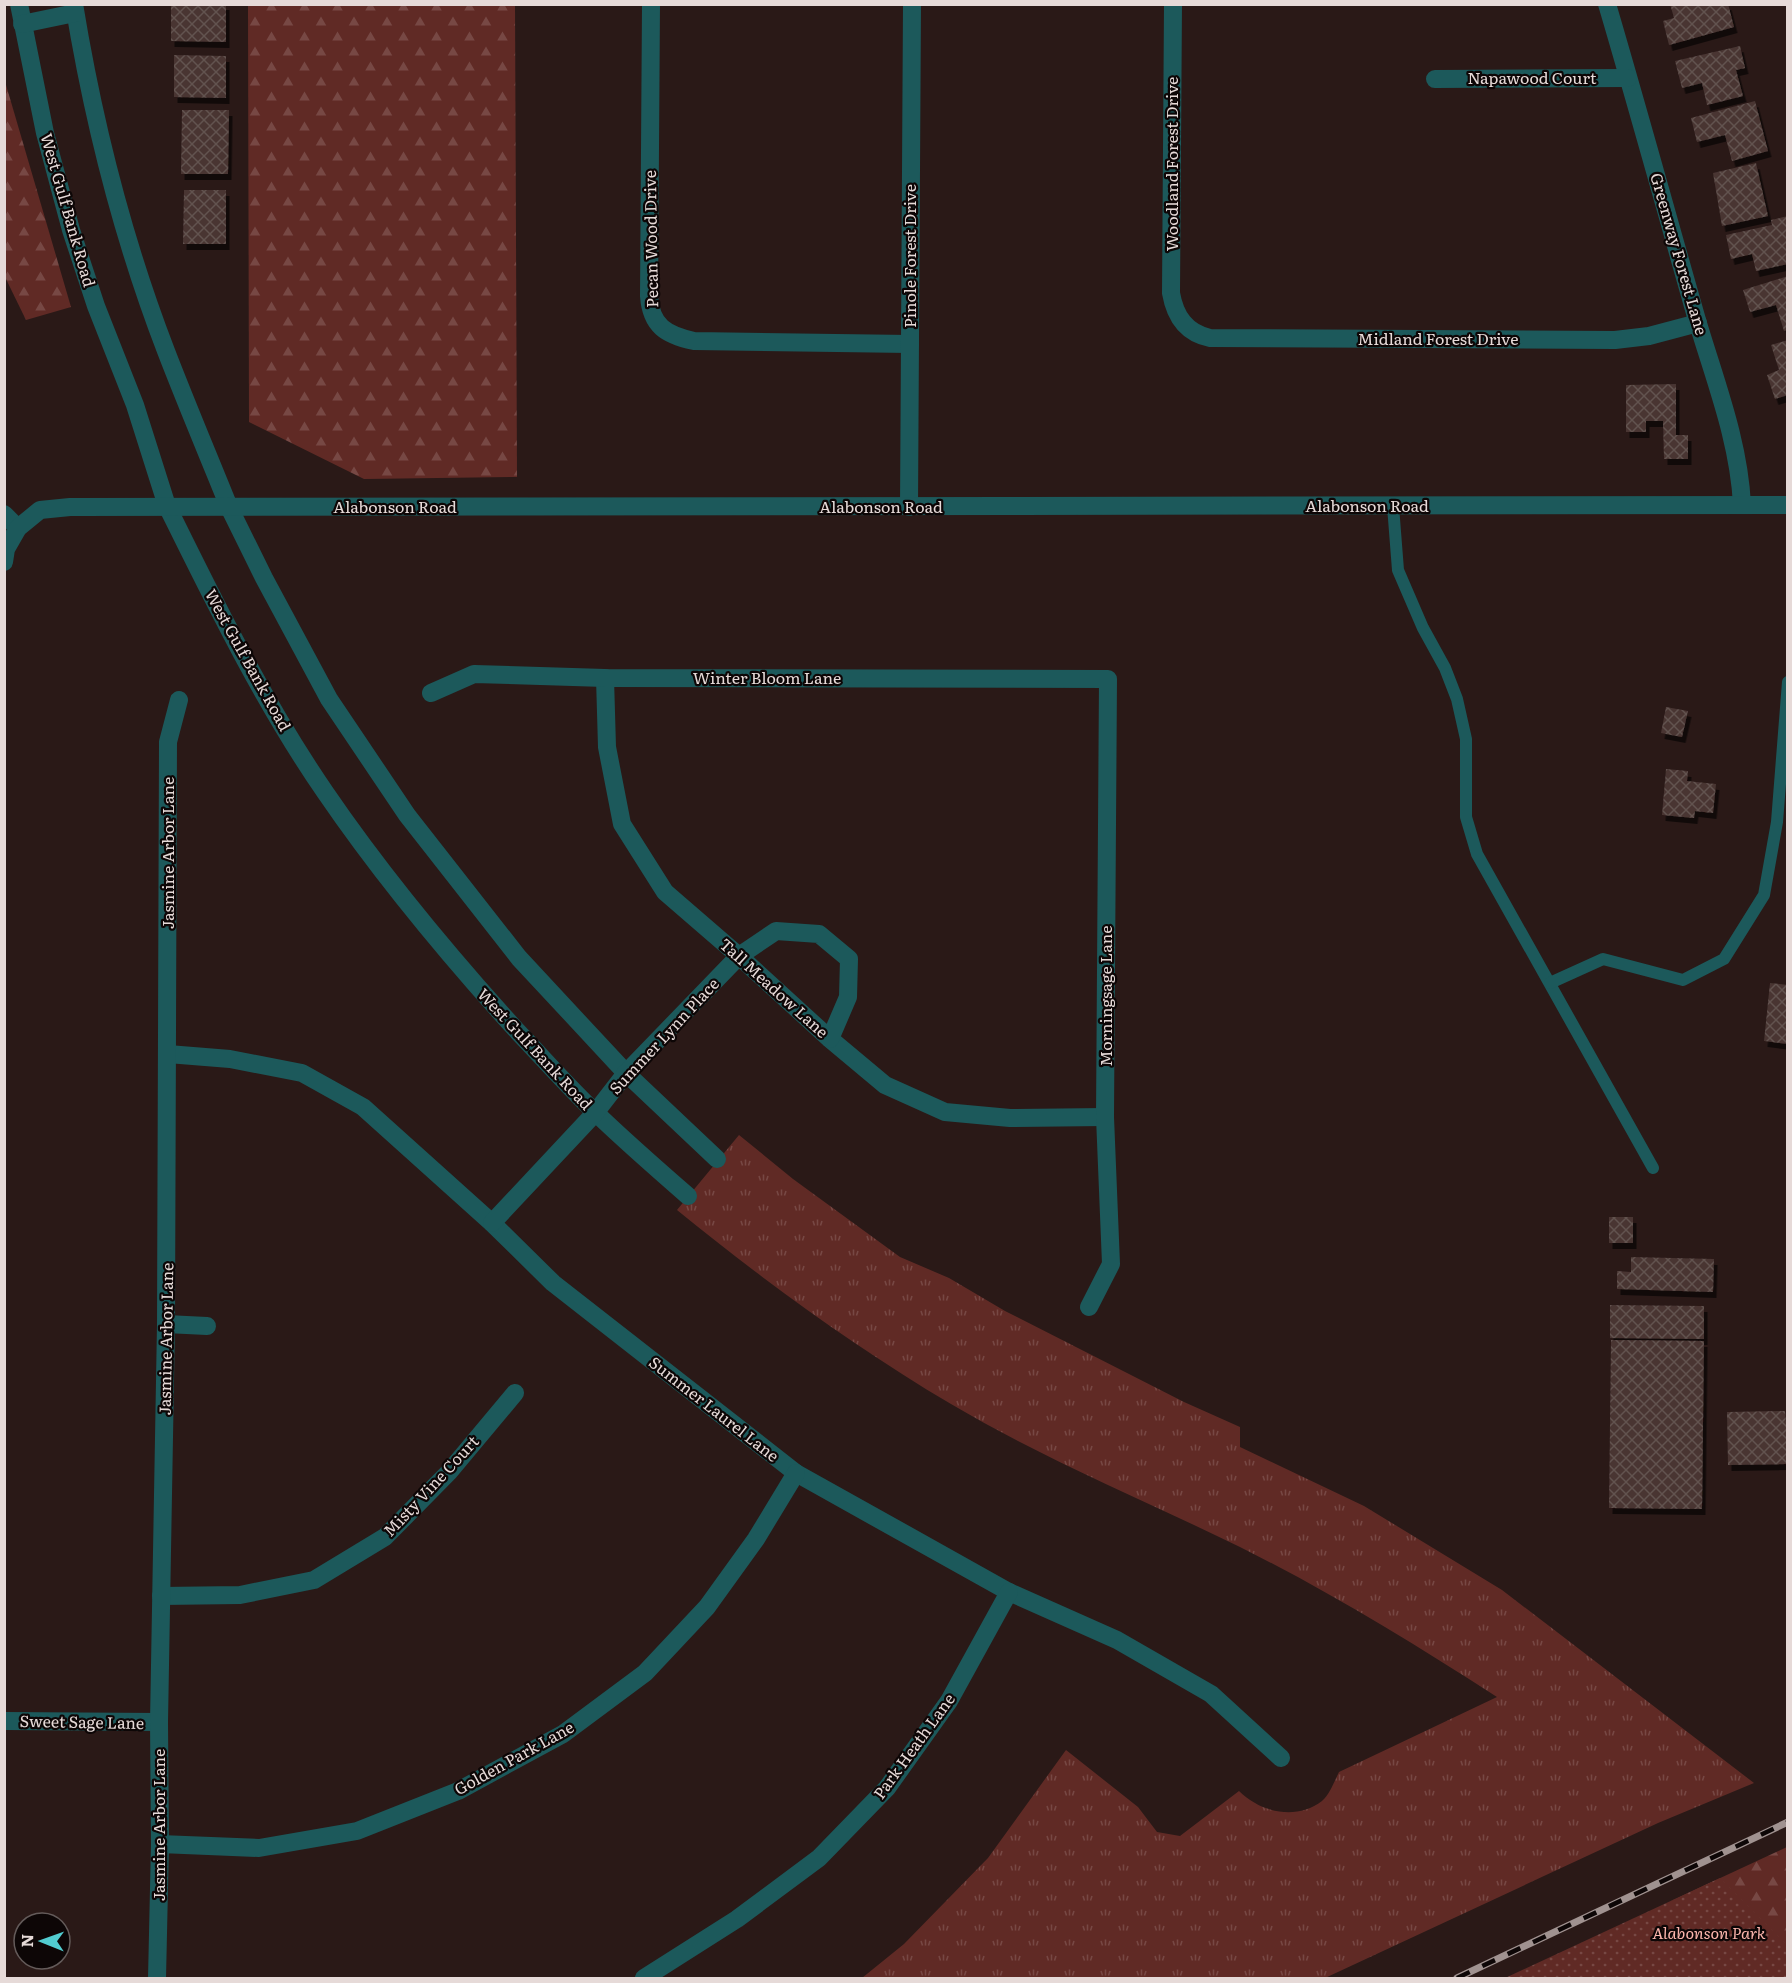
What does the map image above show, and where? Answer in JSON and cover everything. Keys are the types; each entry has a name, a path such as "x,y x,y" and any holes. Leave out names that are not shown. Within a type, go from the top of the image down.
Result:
{"street":[{"name":"West Gulf Bank Road","path":"19,4 45,133 71,230 96,306 135,405 167,506 209,592 261,689 324,791 461,970 595,1113 688,1196"},
{"name":"Pecan Wood Drive","path":"651,4 649,296 654,318 670,333 694,341 909,344"},
{"name":"Pinole Forest Drive","path":"909,507 912,4"},
{"name":"Woodland Forest Drive","path":"1173,4 1171,293 1173,304 1182,322"},
{"name":"Greenway Forest Lane","path":"1607,4 1698,324 1728,419 1741,480 1742,505"},
{"path":"22,24 74,9 93,109 144,288 166,350 230,507 264,578 328,699 407,815 519,958 626,1073 717,1159"},
{"name":"Napawood Court","path":"1435,79 1628,78"},
{"name":"Midland Forest Drive","path":"1182,322 1199,336 1210,338 1615,340 1649,336 1698,324"},
{"name":"Alabonson Road","path":"4,562 6,549 18,528 40,510 167,506 1788,505"},
{"path":"4,514 18,528"},
{"name":"Winter Bloom Lane","path":"431,693 474,674 605,678 1108,679"},
{"name":"Tall Meadow Lane","path":"605,678 607,747 622,824 665,892 830,1039 885,1085 945,1112 1010,1118 1105,1117"},
{"name":"Morningsage Lane","path":"1089,1307 1111,1264 1105,1117 1108,679"},
{"name":"Jasmine Arbor Lane","path":"157,1978 166,1324 168,742 179,700"},
{"name":"Summer Lynn Place","path":"492,1223 595,1113 626,1073 739,956 776,931 819,934 849,959 848,997 830,1039"},
{"name":"Summer Laurel Lane","path":"168,1054 230,1059 302,1073 363,1107 492,1223 553,1282 796,1473 1008,1592 1117,1640 1211,1694 1281,1758"},
{"path":"166,1324 207,1326"},
{"name":"Misty Vine Court","path":"162,1596 240,1595 314,1580 386,1537 448,1472 515,1393"},
{"name":"Golden Park Lane","path":"160,1844 258,1848 357,1831 458,1791 563,1734 645,1673 707,1607 756,1539 796,1473"},
{"name":"Park Heath Lane","path":"644,1978 737,1919 819,1858 887,1788 949,1701 1008,1592"},
{"name":"Sweet Sage Lane","path":"4,1721 159,1722"}],"lane":[{"path":"1393,506 1398,570 1423,628 1446,668 1457,699 1466,739 1466,817 1478,854 1653,1168"},
{"path":"1550,983 1603,959 1683,980 1724,959 1764,896 1777,822 1788,682"}],"green space":[{"path":"248,5 515,5 517,477 364,479 249,422"},
{"path":"4,78 71,307 26,320 5,277"},
{"path":"739,1135 793,1179 900,1257 949,1278 1005,1311 1184,1402 1240,1427 1240,1447 1364,1506 1502,1590 1754,1783 1658,1823 1325,1978 862,1978 904,1944 988,1858 1066,1750 1138,1807 1157,1832 1180,1836 1239,1791 1268,1809 1290,1812 1312,1807 1327,1795 1339,1772 1497,1697 1371,1619 1273,1564 986,1424 880,1360 777,1288 677,1210"},
{"path":"1787,1847 1787,1978 1673,1900"},
{"name":"Alabonson Park","path":"1720,1878 1787,1945 1787,1978 1505,1978"}],"building":[{"path":"171,4 226,4 226,42 171,41"},
{"path":"1670,4 1728,4 1734,27 1669,45 1663,21 1674,18"},
{"path":"1740,46 1745,68 1736,70 1743,96 1707,105 1702,83 1682,88 1675,61"},
{"path":"174,55 226,56 226,98 174,97"},
{"path":"1755,101 1768,151 1732,161 1725,135 1697,142 1691,118"},
{"path":"182,110 229,110 228,174 181,174"},
{"path":"1756,163 1768,216 1722,226 1713,173"},
{"path":"184,190 226,190 226,244 183,244"},
{"path":"1788,216 1788,264 1756,271 1752,254 1731,259 1726,235 1772,225 1771,220"},
{"path":"1788,276 1788,330 1784,331 1776,305 1750,312 1743,290"},
{"path":"1788,340 1788,395 1775,399 1767,375 1779,370 1771,345"},
{"path":"1676,384 1676,435 1688,435 1688,459 1664,459 1663,421 1646,421 1646,432 1626,432 1626,385"},
{"path":"1666,707 1688,711 1682,737 1661,733"},
{"path":"1666,769 1688,771 1687,781 1716,784 1713,813 1695,811 1694,818 1662,815"},
{"path":"1770,983 1788,985 1788,1044 1764,1041"},
{"path":"1609,1217 1633,1217 1633,1243 1609,1243"},
{"path":"1631,1257 1714,1259 1713,1292 1617,1289 1617,1271 1631,1272"},
{"path":"1610,1305 1704,1306 1704,1339 1610,1338"},
{"path":"1611,1340 1704,1341 1702,1509 1609,1508"},
{"path":"1785,1411 1786,1422 1788,1422 1788,1464 1728,1465 1727,1412"}],"railway":[{"path":"1457,1978 1788,1822"}]}
